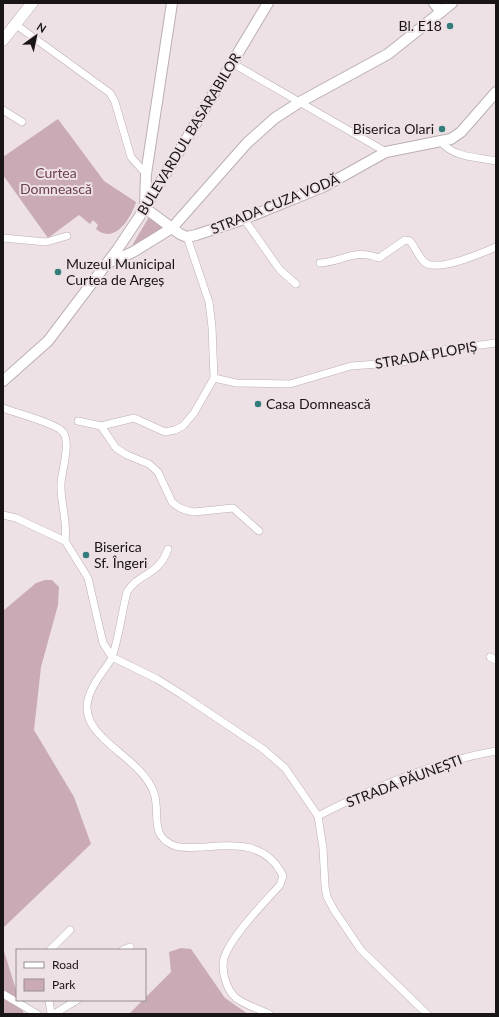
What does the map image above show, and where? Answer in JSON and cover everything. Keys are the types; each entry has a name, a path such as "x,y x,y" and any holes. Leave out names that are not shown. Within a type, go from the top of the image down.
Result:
{"main road":[{"path":"3,40 32,3"}],"street":[{"path":"78,421 101,426 134,418 161,431 175,430 183,426 190,418 214,378 212,327 209,302 186,237 145,208 146,174 172,3"},
{"name":"BULEVARDUL BASARABILOR","path":"3,381 48,341 108,263 145,208 268,3"},
{"path":"434,3 440,12"},
{"path":"108,263 133,252 172,228 257,133 275,118 300,102 388,54 452,3"},
{"path":"15,24 110,93 115,102 131,157 146,174"},
{"path":"232,63 386,152"},
{"name":"STRADA CUZA VODĂ","path":"186,237 244,219 330,184 386,152 441,142 456,136 496,92"},
{"path":"3,110 22,122"},
{"path":"441,142 446,148 456,154 496,161"},
{"path":"244,219 280,270 296,284"},
{"path":"3,238 46,242 66,236"},
{"path":"320,263 330,263 349,255 371,255 379,258 405,240 410,241 423,261 430,264 448,264 496,247"},
{"name":"STRADA PLOPIȘ","path":"214,378 236,382 290,384 351,366 403,362 442,350 496,343"},
{"path":"3,408 58,428 64,434 65,453 61,490 66,525 65,541"},
{"path":"101,426 116,448 127,455 149,464 158,472 172,502 176,506 194,512 233,508 259,531"},
{"path":"3,515 16,518 65,541 88,578 103,643 112,657 157,679 269,753 285,768 318,816 327,897 361,950 398,984 427,1014"},
{"path":"168,549 164,560 159,566 132,585 127,592 112,657 88,695 86,705 88,716 102,737 134,765 148,782 154,794 156,821 160,834 173,845 182,847 225,845 259,850 269,856 278,867 283,876 280,885 231,945 224,958 223,967 229,989 236,998 269,1014"},
{"name":"STRADA PĂUNEȘTI","path":"318,816 361,794 441,764 495,749"},
{"path":"51,949 70,930"},
{"path":"3,994 37,1014"},
{"path":"49,1001 51,1014"},
{"path":"54,1014 75,1001"}],"green space":[{"name":"Curtea Domnească","path":"58,119 104,181 136,202 126,222 116,232 110,234 103,233 96,229 98,225 93,220 90,224 79,215 48,238 3,175 3,157"},
{"path":"149,217 164,228 131,248 133,244"},
{"path":"45,580 52,580 59,587 58,605 41,667 34,730 74,797 91,844 3,928 3,611 36,583"},
{"path":"3,948 16,990 16,1001 19,1001 24,1014 3,1014"},
{"path":"181,948 191,949 225,998 248,1014 129,1014 142,1001 146,1001 146,997 171,972 169,952"}],"place":[{"name":"Bl. E18","path":"450,26"},
{"name":"Biserica Olari","path":"442,129"},
{"name":"Muzeul Municipal Curtea de Argeș","path":"58,272"},
{"name":"Casa Domnească","path":"258,404"},
{"name":"Biserica Sf. Îngeri","path":"86,555"}]}
